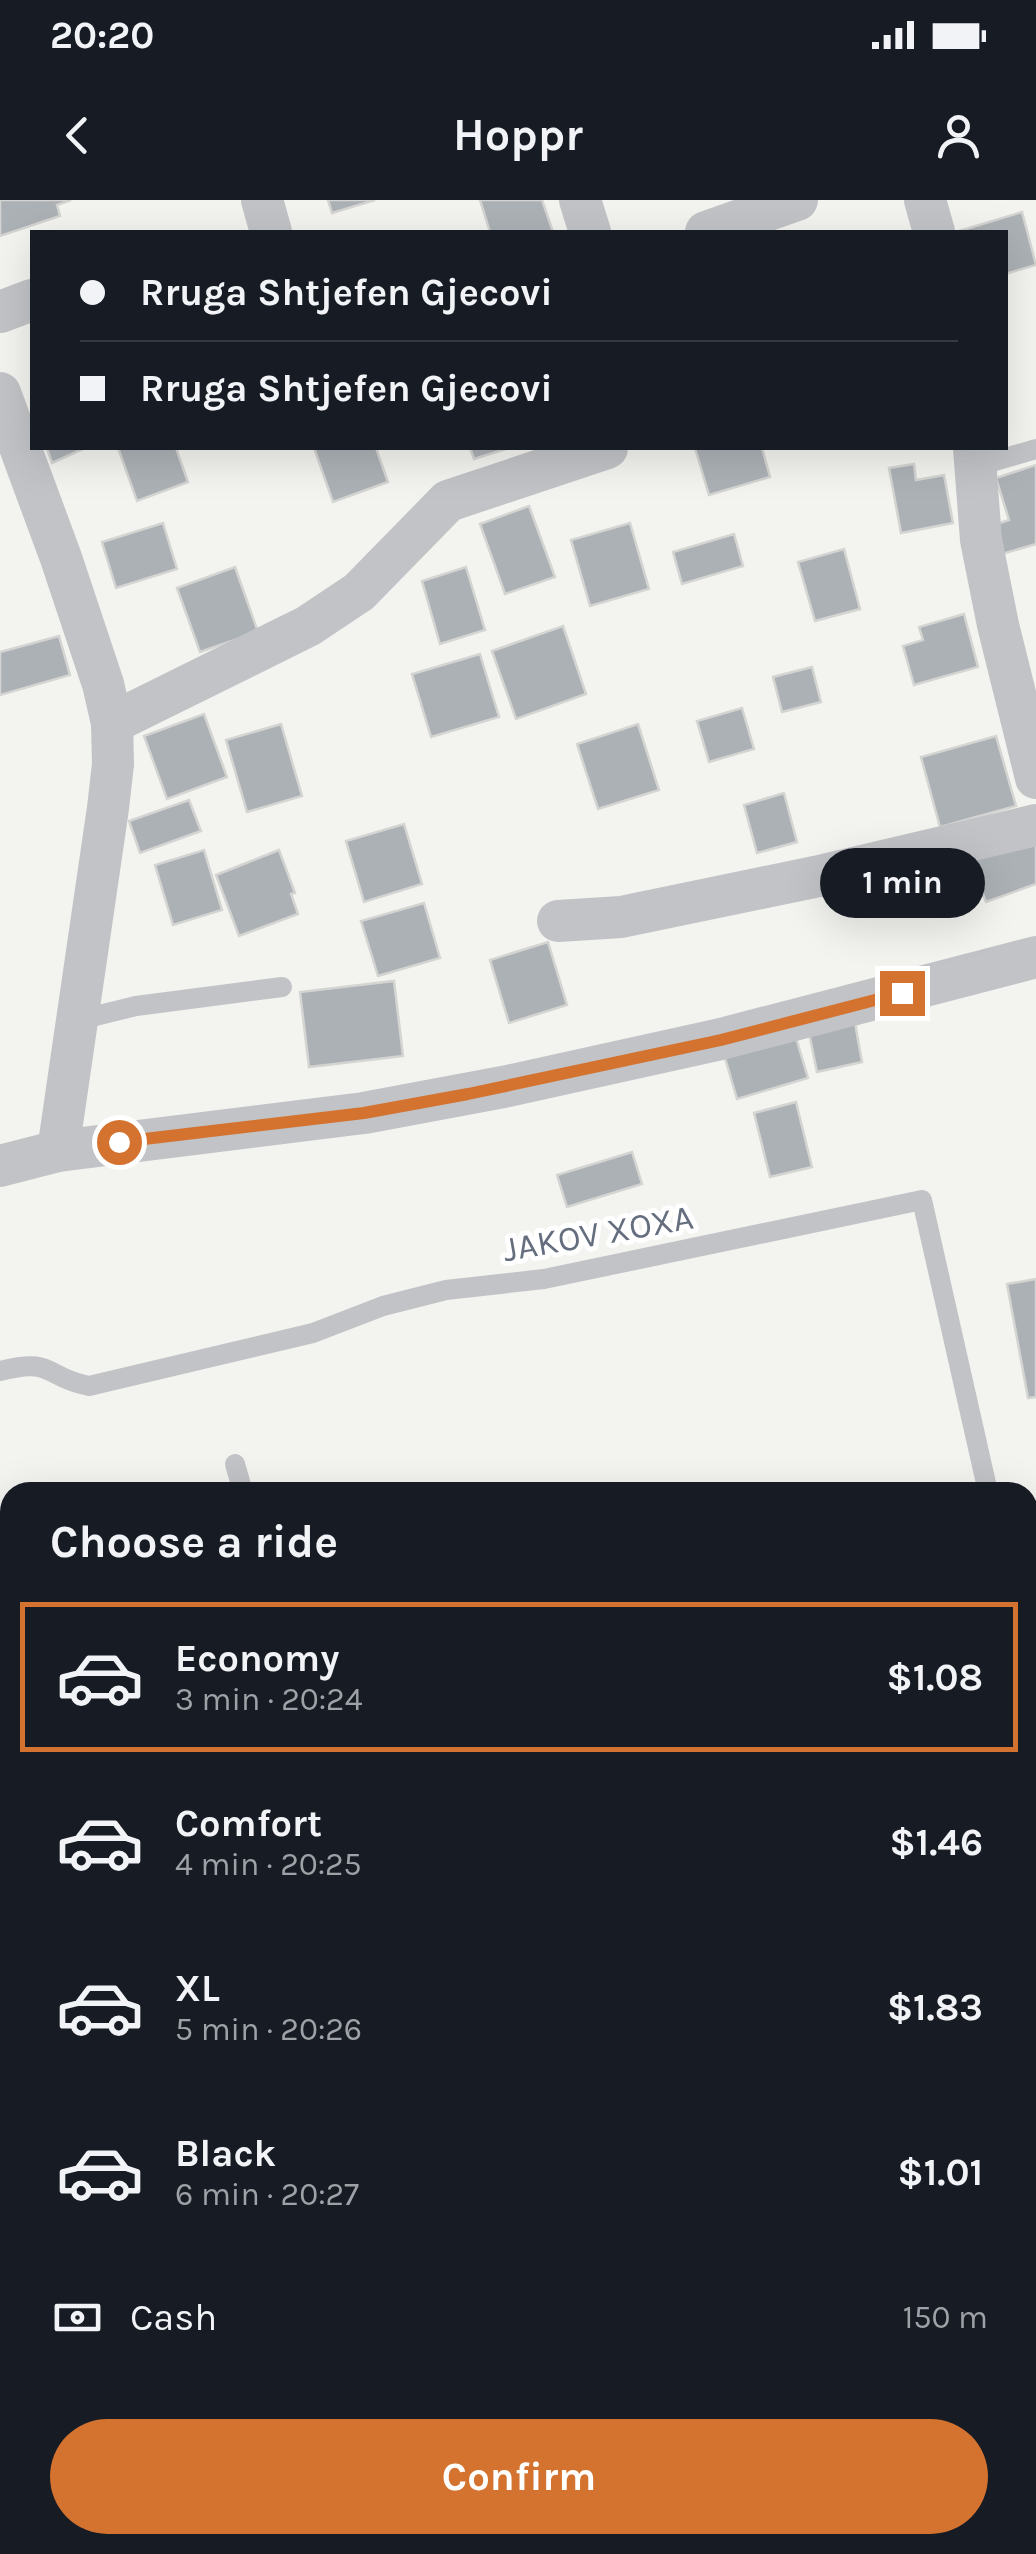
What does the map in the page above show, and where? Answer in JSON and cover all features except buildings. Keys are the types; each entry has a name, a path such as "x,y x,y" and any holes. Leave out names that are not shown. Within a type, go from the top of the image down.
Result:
{"street":[{"path":"580,200 589,230"},
{"path":"712,230 797,200"},
{"path":"925,200 933,230"},
{"path":"0,312 30,301"},
{"path":"0,394 104,684 112,723 113,764 58,1150"},
{"path":"112,723 308,626 334,609 359,592 448,500 601,450"},
{"path":"974,457 981,540 1036,778"},
{"path":"558,921 621,917 1036,825"},
{"path":"0,1166 58,1150 364,1113 503,1087 721,1040 1036,957"}],"lane":[{"path":"974,457 1036,450"},
{"path":"79,1020 136,1006 282,988"},
{"name":"JAKOV XOXA","path":"0,1371 29,1364 45,1366 71,1382 89,1386 313,1333 383,1306 446,1290 561,1276 922,1200 986,1482"},
{"path":"236,1464 240,1482"}],"route":[{"path":"119,1142 364,1113 468,1094 721,1040 902,993"}]}
